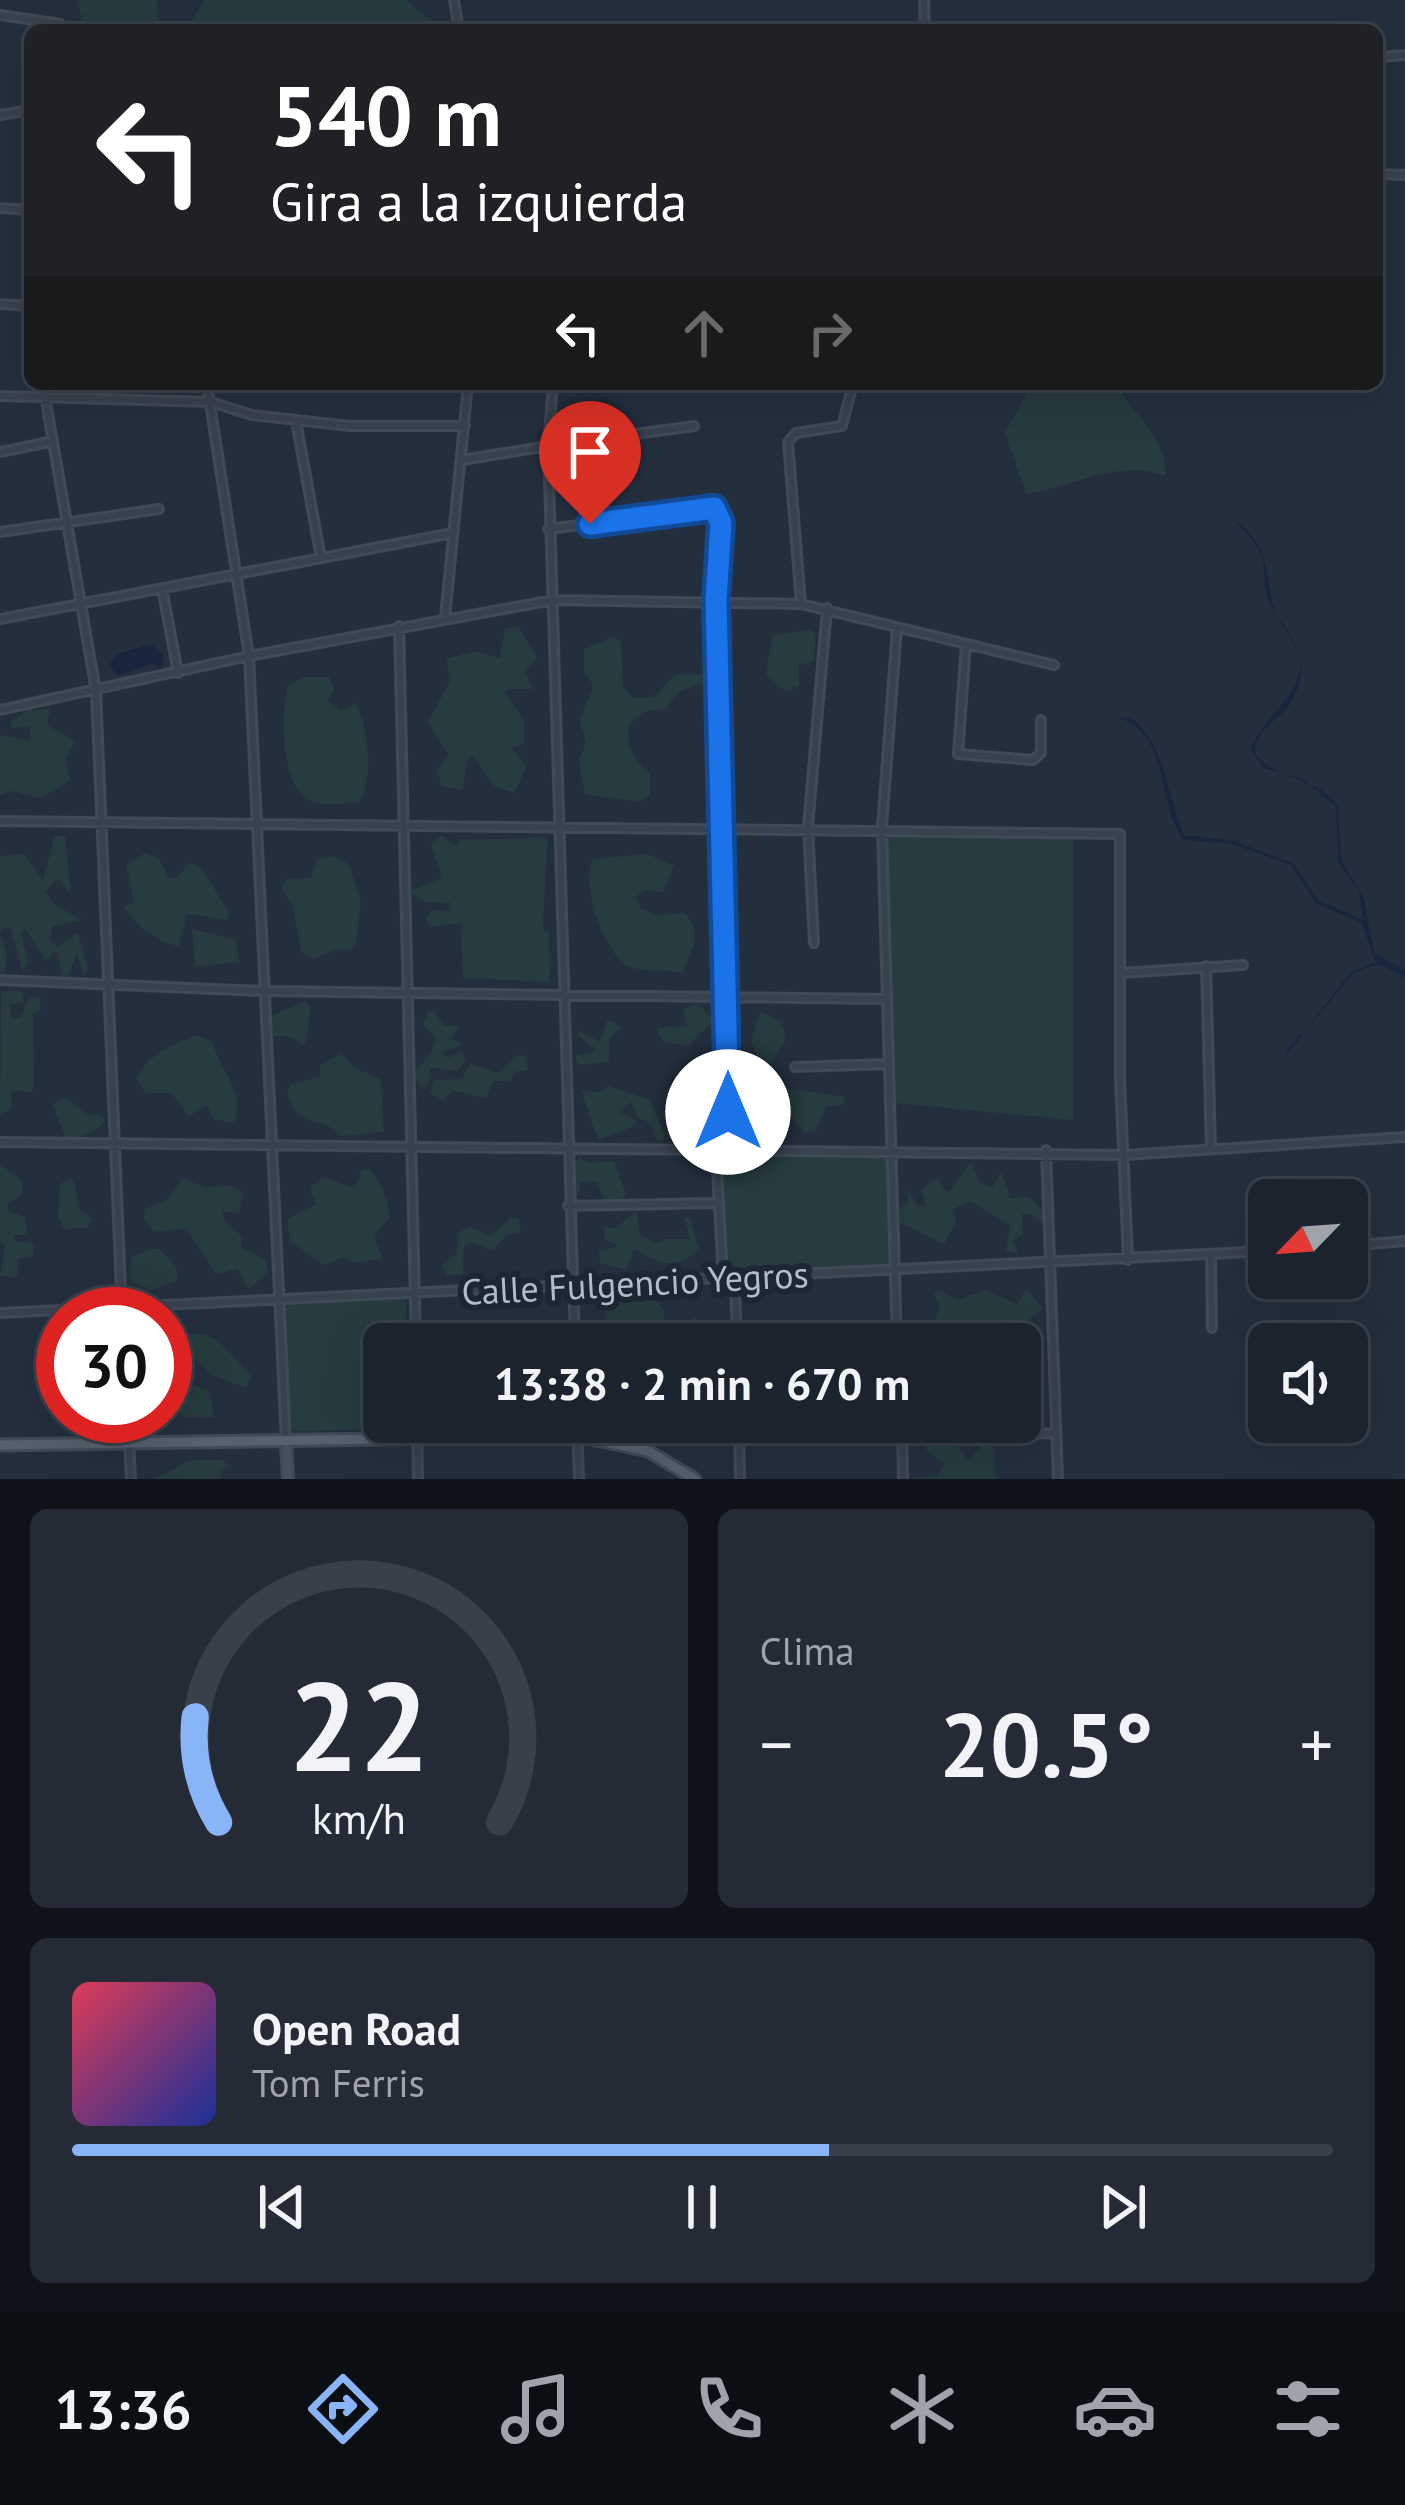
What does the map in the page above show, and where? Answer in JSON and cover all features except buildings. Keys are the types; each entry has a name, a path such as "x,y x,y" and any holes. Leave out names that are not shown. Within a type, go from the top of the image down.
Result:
{"main road":[{"path":"192,1442 363,1440"},
{"path":"286,1442 288,1479"},
{"path":"0,1444 64,1443"},
{"path":"610,1443 648,1451 695,1479"}],"street":[{"path":"0,15 60,24"},
{"path":"43,390 96,692 120,1287"},
{"path":"207,390 248,656 286,1442"},
{"path":"445,618 467,390"},
{"path":"553,390 548,529 574,1323"},
{"path":"801,604 788,442 796,433 842,426 851,390"},
{"path":"0,396 206,402 296,422 465,426"},
{"path":"296,422 321,558"},
{"path":"461,460 694,426"},
{"path":"0,452 49,442"},
{"path":"0,532 159,508"},
{"path":"548,529 714,508 721,523 716,600 729,1149"},
{"path":"0,619 453,533"},
{"path":"162,588 178,673"},
{"path":"0,710 248,656 553,600 801,604 1054,665"},
{"path":"814,943 808,827 827,608"},
{"path":"400,626 416,1323"},
{"path":"896,1323 882,827 898,627"},
{"path":"966,644 958,754 1033,760 1041,753 1041,720"},
{"path":"0,820 404,828 882,827 1120,834 1120,1077 1128,1260"},
{"path":"1121,973 1243,965"},
{"path":"1206,966 1210,1150"},
{"path":"0,980 264,991 886,999"},
{"path":"795,1067 887,1064"},
{"path":"0,1142 1125,1154 1405,1137"},
{"path":"716,1150 723,1278"},
{"path":"1046,1150 1058,1479"},
{"path":"568,1206 716,1203"},
{"path":"1368,1244 1405,1241"},
{"name":"Calle Fulgencio Yegros","path":"192,1305 1248,1252"},
{"path":"1211,1255 1212,1328"},
{"path":"735,1279 736,1323"},
{"name":"Calle Fulgencio Yegros","path":"0,1313 36,1312"},
{"path":"1041,1433 1055,1433"},
{"path":"129,1443 131,1479"},
{"path":"417,1443 418,1479"},
{"path":"579,1479 582,1443"},
{"path":"740,1443 740,1479"},
{"path":"903,1443 904,1479"}],"green space":[{"path":"77,0 157,0 159,24 83,24"},
{"path":"205,0 406,0 436,24 189,24"},
{"path":"1029,390 1121,390 1161,448 1166,476 1148,471 1113,472 1026,494 1005,432"},
{"path":"518,626 537,658 525,672 533,689 508,689 506,694 524,720 524,744 512,748 526,766 515,793 494,787 473,755 467,761 462,791 442,786 437,772 448,754 428,722 451,679 446,659 475,651 500,658 505,629"},
{"path":"816,633 814,661 799,665 799,686 786,691 766,676 772,635"},
{"path":"614,637 621,642 623,688 634,698 654,697 675,674 708,675 705,683 680,691 665,709 646,711 630,722 631,751 650,773 650,795 640,802 585,794 579,760 586,743 580,721 593,685 584,672 584,649"},
{"path":"303,677 329,677 334,690 328,701 341,711 356,703 368,753 367,780 359,802 315,803 303,796 290,774 285,743 288,685"},
{"path":"51,709 47,725 75,741 65,760 70,781 41,798 12,791 0,795 0,735 30,741 30,726 11,728 11,721 29,710"},
{"path":"55,835 65,836 71,894 58,879 45,891 53,903 81,920 52,927 49,940 57,947 78,933 88,971 84,975 77,953 68,976 62,976 58,953 52,951 50,959 44,959 26,929 21,932 28,962 23,972 11,929 0,933 0,856 24,854 43,881"},
{"path":"441,835 458,847 459,840 547,838 543,931 549,932 550,982 463,978 461,923 430,927 426,919 431,910 450,911 451,903 425,902 409,891 442,878 431,844"},
{"path":"888,837 1073,837 1073,1120 894,1103"},
{"path":"145,853 158,858 169,878 176,878 190,863 201,867 229,913 227,920 187,914 179,946 140,926 124,906 134,902 126,865"},
{"path":"647,854 674,865 663,892 644,890 636,897 641,909 656,915 684,913 694,927 683,973 628,966 611,948 597,917 590,884 593,859"},
{"path":"334,856 349,864 361,902 356,944 349,951 338,949 313,959 301,951 293,906 281,887 288,879 311,878 317,860"},
{"path":"192,929 235,940 240,962 195,967"},
{"path":"0,933 7,953 5,973 0,972"},
{"path":"1,992 23,992 24,1002 9,1004 11,1018 21,1017 29,997 41,998 40,1010 33,1014 34,1085 32,1092 11,1091 11,1108 0,1117"},
{"path":"304,1001 311,1007 305,1047 292,1037 274,1036 270,1017"},
{"path":"698,1004 714,1020 688,1046 662,1041 657,1028 687,1026 683,1009"},
{"path":"428,1011 434,1011 444,1025 460,1026 451,1038 463,1045 442,1052 448,1058 462,1051 466,1060 457,1071 430,1068 429,1083 421,1089 414,1072 431,1054 436,1037 423,1025"},
{"path":"760,1011 781,1022 786,1038 771,1065 777,1087 846,1097 843,1105 826,1107 815,1131 805,1133 787,1111 780,1114 779,1140 755,1148 751,1136 763,1094 750,1076 760,1069 751,1040"},
{"path":"608,1019 622,1028 609,1038 609,1062 578,1065 575,1056 596,1051 577,1034 580,1031 600,1042"},
{"path":"198,1035 213,1043 231,1083 237,1103 234,1123 213,1119 207,1105 189,1116 171,1093 146,1093 137,1079 153,1057"},
{"path":"341,1054 357,1069 381,1079 384,1132 342,1136 304,1118 292,1105 287,1093 291,1084 320,1077 320,1065"},
{"path":"518,1055 525,1056 528,1071 516,1071 510,1081 493,1081 486,1098 453,1091 443,1101 430,1093 434,1080 462,1079 470,1064 499,1073"},
{"path":"608,1086 650,1100 665,1135 662,1141 656,1140 651,1123 638,1118 631,1102 620,1112 637,1121 635,1126 598,1140 581,1090 599,1092"},
{"path":"64,1097 88,1115 99,1114 105,1120 87,1134 65,1136 53,1105"},
{"path":"888,1148 892,1271 723,1276 716,1150"},
{"path":"580,1157 590,1163 614,1161 626,1194 621,1206 608,1207 596,1181 579,1182 581,1191 572,1191 576,1178 570,1168"},
{"path":"971,1162 980,1183 992,1188 1002,1172 1010,1199 1027,1196 1046,1213 1043,1224 1032,1214 1022,1214 1023,1234 1013,1240 1018,1254 1006,1251 1010,1225 970,1201 953,1209 956,1222 944,1244 897,1221 896,1211 908,1203 908,1188 916,1204 926,1206 921,1190 937,1178 948,1193"},
{"path":"0,1164 22,1181 22,1195 8,1203 7,1211 25,1217 27,1235 13,1235 16,1241 34,1243 33,1256 18,1259 17,1277 0,1276 5,1247 0,1240"},
{"path":"369,1169 384,1191 390,1217 374,1235 382,1259 355,1263 344,1257 324,1265 290,1241 287,1219 316,1204 310,1188 322,1177 355,1188 362,1170"},
{"path":"73,1177 79,1209 93,1219 87,1228 63,1229 58,1215 60,1184"},
{"path":"183,1178 206,1188 230,1185 243,1193 239,1214 222,1211 226,1223 242,1236 241,1247 266,1260 268,1273 248,1289 238,1269 216,1274 186,1228 154,1232 144,1220 145,1209 168,1199"},
{"path":"637,1211 640,1235 658,1244 664,1239 690,1239 684,1217 690,1218 699,1248 676,1263 651,1259 634,1249 626,1270 600,1263 599,1251 618,1246 606,1240 603,1226 616,1228"},
{"path":"511,1218 519,1219 521,1232 507,1235 492,1250 470,1242 464,1247 463,1274 447,1276 441,1265 456,1254 459,1232 470,1227 490,1236"},
{"path":"160,1249 176,1267 178,1281 145,1287 130,1280 131,1257"},
{"path":"1026,1289 1043,1309 1024,1323 933,1323 940,1308 933,1293 939,1290 958,1300 986,1290 1017,1304"},
{"path":"599,1293 653,1298 664,1310 664,1323 606,1323 604,1309 587,1297"},
{"path":"406,1296 407,1323 363,1323 363,1430 295,1431 286,1418 284,1309 290,1303"},
{"path":"192,1334 203,1334 220,1343 252,1375 246,1388 212,1375 192,1360"},
{"path":"192,1386 210,1391 214,1417 192,1417"},
{"path":"925,1443 956,1443 969,1461 983,1443 993,1443 996,1479 910,1479 937,1475 944,1464 926,1450"},
{"path":"189,1460 223,1460 229,1466 221,1471 222,1479 155,1479"}],"water":[{"path":"1237,521 1263,555 1278,617 1267,595 1260,554"},
{"path":"151,644 164,655 161,669 152,663 118,676 109,665 117,654"},
{"path":"1300,662 1292,701 1256,744 1255,753 1263,762 1283,773 1263,768 1251,749 1262,728 1291,692"},
{"path":"1119,718 1132,718 1152,743 1184,835 1234,841 1294,864 1318,900 1363,920 1359,892 1338,862 1336,807 1310,785 1338,804 1341,860 1364,898 1374,953 1405,970 1405,977 1378,964 1354,973 1299,1038 1351,972 1375,962 1362,923 1317,904 1291,865 1232,844 1184,840 1175,826 1147,739 1136,726"}],"waterway":[{"path":"1288,1051 1301,1035"}],"route":[{"path":"590,524 714,508 719,514 716,600 728,1112"}]}
